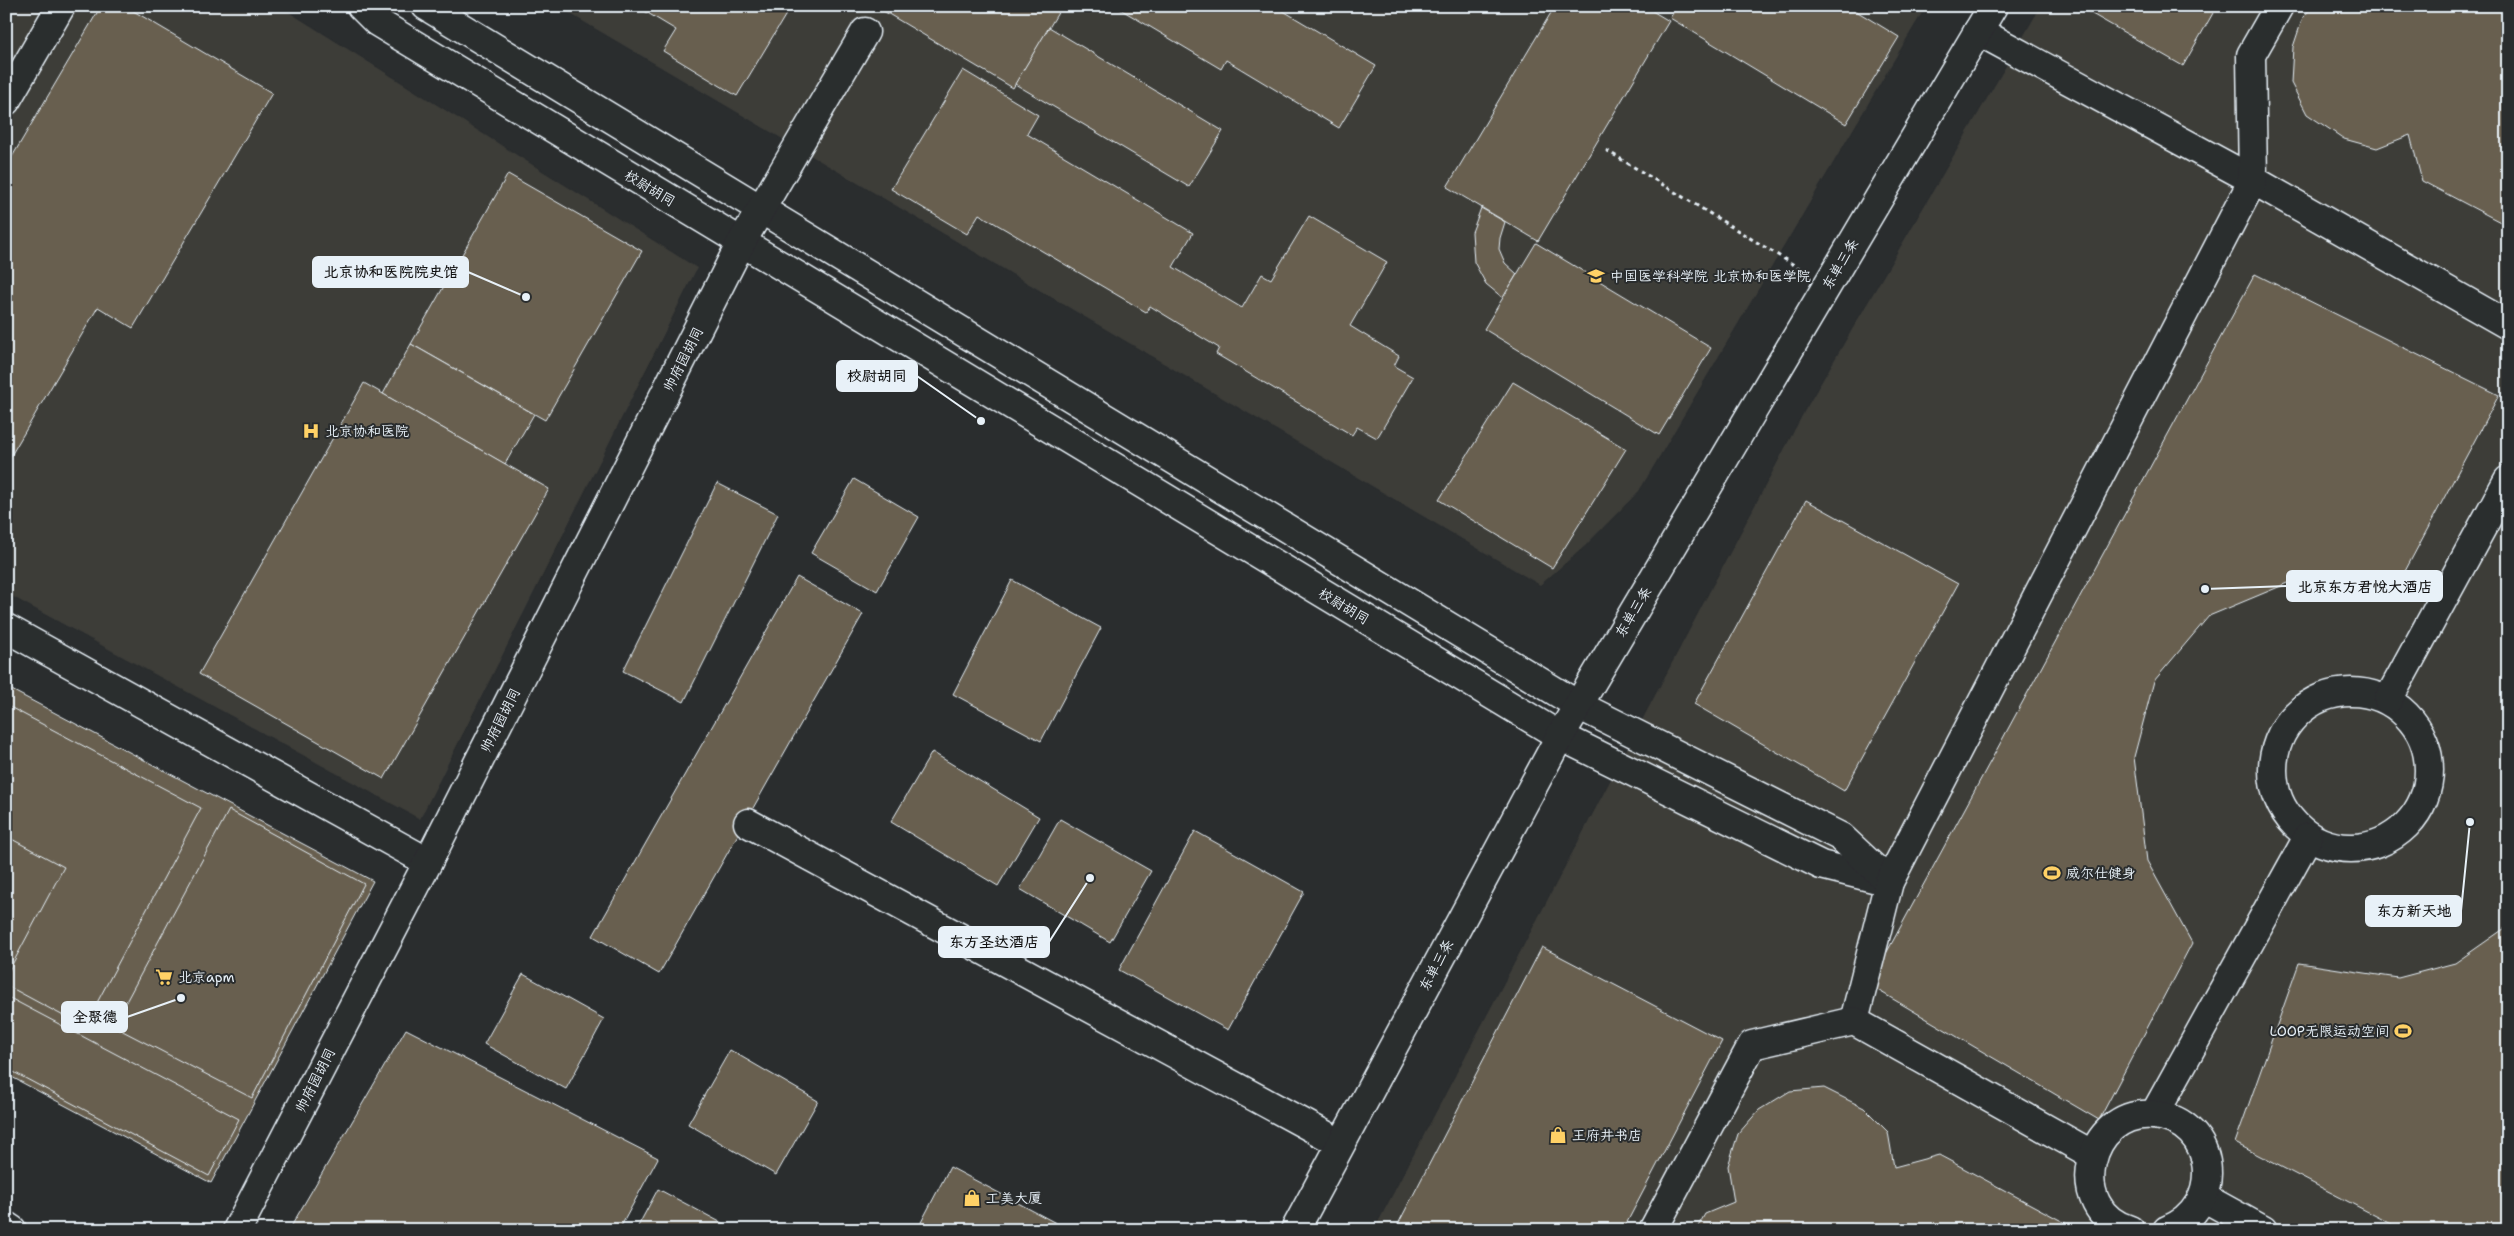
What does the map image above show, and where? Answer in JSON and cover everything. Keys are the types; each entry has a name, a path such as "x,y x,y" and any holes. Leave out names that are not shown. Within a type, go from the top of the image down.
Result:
{"street":[{"path":"6,101 61,6"},
{"name":"校尉胡同","path":"361,6 376,22 741,244 1560,736 1822,865 1889,882"},
{"path":"426,6 1578,705 1841,837 1889,882"},
{"name":"东单三条","path":"1295,1230 1560,736 1993,6"},
{"path":"1854,1021 1889,882 2253,180 2251,55 2279,6"},
{"name":"帅府园胡同","path":"237,1230 428,862 741,244 865,32"},
{"path":"1978,32 2253,180 2508,325"},
{"path":"2388,700 2508,480"},
{"path":"6,628 428,862"},
{"path":"2362,692 2388,700 2408,715 2422,736 2429,761 2428,786 2419,810 2403,829 2381,843 2373,845 2356,849 2332,847 2308,837 2288,819 2276,796 2272,770 2277,743 2290,720 2311,702 2335,693 2362,692"},
{"path":"748,823 1340,1143"},
{"path":"2154,1115 2308,837"},
{"path":"1653,1230 1752,1045 1854,1021 2092,1155"},
{"path":"2125,1229 2109,1218 2098,1205 2091,1189 2089,1172 2092,1155 2102,1138 2117,1124 2134,1116 2154,1115 2172,1119 2187,1129 2200,1143 2206,1161 2208,1179 2203,1197 2193,1213 2179,1225 2167,1230"},
{"path":"2203,1197 2263,1230"},
{"path":"6,1226 12,1230"}],"path":[{"path":"1606,150 1827,286"}],"shaded area":[{"name":"北京协和医院","path":"6,6 279,6 697,268 420,819 6,593"},
{"path":"557,6 1926,6 1639,491 1585,546 1540,585"},
{"path":"2041,6 2508,6 2508,1230 1374,1230 1804,412"}],"building":[{"path":"101,6 125,6 272,93 133,328 98,307 6,464 6,167"},
{"path":"636,6 791,6 737,96 663,51 676,30"},
{"path":"875,6 1062,6 1013,88"},
{"path":"1115,6 1275,6 1376,66 1339,128 1226,60 1221,69"},
{"path":"1555,6 1644,6 1669,21 1538,241 1447,187"},
{"path":"1677,6 1848,6 1899,37 1846,124 1670,18"},
{"path":"2078,6 2217,6 2183,66"},
{"path":"2313,6 2508,6 2508,226 2422,181 2410,135 2377,148 2344,139 2307,114 2291,83 2293,47 2303,17"},
{"path":"1049,27 1223,131 1189,187 1015,84"},
{"path":"963,70 1038,115 1027,134 1193,233 1173,267 1242,308 1262,274 1271,279 1309,216 1387,262 1350,326 1399,356 1394,366 1413,377 1377,438 1357,427 1352,435 1216,354 1219,348 1150,306 1146,312 979,214 967,234 891,189"},
{"path":"508,174 642,251 545,420 411,344"},
{"path":"1481,208 1505,222 1499,249 1505,263 1517,274 1503,298 1486,284 1474,262 1472,232"},
{"path":"1536,243 1711,348 1659,435 1484,329"},
{"path":"2255,274 2499,395 2403,575 2293,581 2209,616 2154,681 2134,757 2147,861 2192,943 2099,1120 1869,985"},
{"path":"411,344 534,414 505,464 383,394"},
{"path":"1513,382 1626,449 1552,568 1439,500"},
{"path":"364,383 549,489 384,779 199,674"},
{"path":"854,479 919,517 877,591 811,553"},
{"path":"717,483 778,514 684,702 623,671"},
{"path":"1806,500 1958,584 1844,791 1694,704"},
{"path":"797,577 863,614 659,974 593,936"},
{"path":"1012,580 1101,628 1041,741 953,694"},
{"name":"北京apm","path":"6,687 373,881 211,1183 6,1074"},
{"path":"6,705 201,808 84,1027 6,985 6,976 64,867 6,836"},
{"path":"932,752 1039,817 998,886 891,822"},
{"path":"229,810 364,884 252,1098 113,1026"},
{"path":"1060,819 1151,871 1110,942 1020,889"},
{"path":"1195,831 1304,892 1228,1030 1119,970"},
{"path":"2508,926 2508,1230 2403,1230 2235,1143 2299,963 2398,978 2455,963"},
{"name":"王府井书店","path":"1542,947 1722,1041 1623,1230 1395,1230"},
{"path":"523,974 604,1019 566,1089 484,1044"},
{"path":"6,996 239,1119 209,1176 6,1068"},
{"path":"406,1029 658,1158 619,1230 289,1230"},
{"path":"730,1050 818,1101 776,1175 688,1124"},
{"path":"1824,1088 1864,1108 1888,1132 1894,1167 1939,1155 2071,1226 2069,1230 1696,1230 1705,1214 1734,1202 1728,1166 1738,1134 1759,1110 1790,1091"},
{"name":"工美大厦","path":"950,1167 1069,1230 917,1230"},
{"path":"658,1189 735,1230 636,1230"}],"place":[{"name":"中国医学科学院 北京协和医学院","path":"1596,276"},
{"name":"北京协和医院院史馆","path":"526,297"},
{"name":"校尉胡同","path":"981,421"},
{"name":"北京协和医院","path":"311,431"},
{"name":"北京东方君悦大酒店","path":"2205,589"},
{"name":"东方新天地","path":"2470,822"},
{"name":"威尔仕健身","path":"2052,873"},
{"name":"东方圣达酒店","path":"1090,878"},
{"name":"北京apm","path":"164,977"},
{"name":"全聚德","path":"181,998"},
{"name":"LOOP无限运动空间","path":"2403,1031"},
{"name":"王府井书店","path":"1558,1135"},
{"name":"工美大厦","path":"972,1198"}]}
